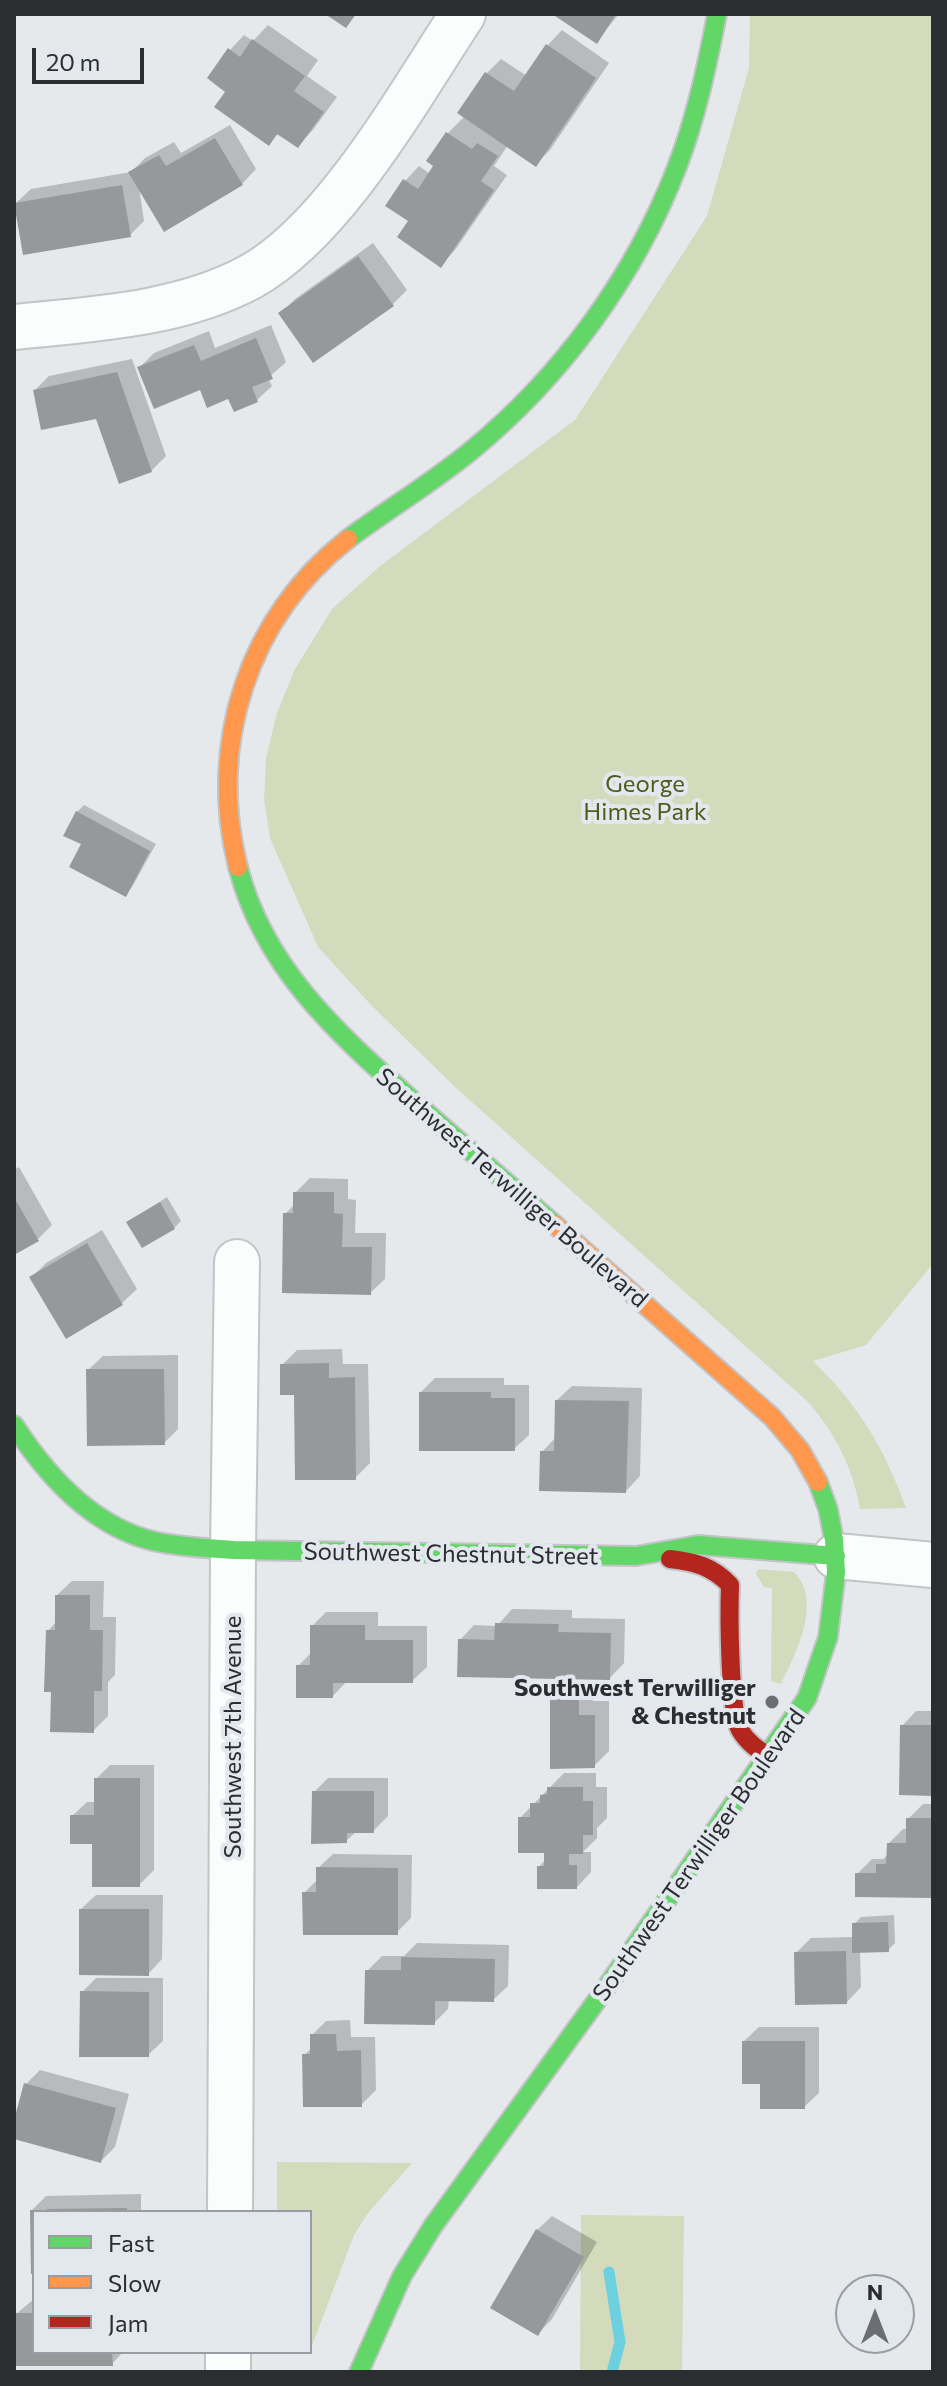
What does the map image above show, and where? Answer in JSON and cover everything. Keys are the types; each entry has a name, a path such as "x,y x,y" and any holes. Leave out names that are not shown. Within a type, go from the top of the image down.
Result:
{"main road":[{"name":"Southwest Terwilliger Boulevard","path":"359,2372 402,2276 433,2226 558,2055 807,1698 823,1662 833,1616 836,1556 831,1520 822,1492 801,1452 772,1417 364,1057 296,984 264,938 250,904 230,825 228,765 236,710 248,673 268,629 296,588 353,534 431,482 473,448 538,387 600,313 629,269 665,200 688,137 717,14"},
{"name":"Southwest Chestnut Street","path":"14,1425 27,1446 69,1496 130,1533 175,1545 233,1550 636,1556 698,1545 836,1556"},
{"path":"636,1556 695,1561 717,1569 730,1585 729,1617 736,1720 740,1734 768,1756"}],"street":[{"path":"14,327 115,317 187,301 253,276 289,248 324,214 366,161 463,14"},
{"name":"Southwest 7th Avenue","path":"230,2210 237,1262"},
{"name":"Southwest Chestnut Street","path":"836,1556 933,1565"}],"green space":[{"name":"George Himes Park","path":"750,14 933,14 933,1264 866,1345 813,1361 844,1394 868,1428 889,1466 906,1508 860,1509 853,1479 841,1451 807,1401 455,1087 373,1007 318,947 270,838 264,800 266,758 277,713 295,669 332,609 379,567 575,420 707,216 749,68"},
{"path":"758,1569 794,1572 806,1598 804,1628 781,1684 771,1681 772,1588 764,1587 756,1574"},
{"path":"277,2162 412,2163 368,2213 354,2235 312,2346 312,2210 277,2210"},
{"path":"581,2215 684,2216 682,2372 580,2372"}],"building":[{"path":"325,14 356,14 346,28"},
{"path":"552,14 616,14 597,44"},
{"path":"252,39 305,76 294,91 324,112 298,148 277,134 269,146 214,107 225,92 207,78 228,48 240,57"},
{"path":"546,44 596,78 536,167 457,113 485,72 514,91"},
{"path":"446,132 472,149 477,143 498,156 481,181 494,190 441,268 397,237 408,221 385,206 403,179 418,189 433,166 426,161"},
{"path":"215,138 243,185 164,232 128,172 159,155 166,166"},
{"path":"122,185 131,237 23,255 14,203"},
{"path":"358,256 394,306 313,363 278,313"},
{"path":"256,338 273,379 252,387 258,402 234,412 228,399 207,408 200,390 154,409 137,367 194,345 201,361"},
{"path":"117,372 152,472 119,484 96,419 41,430 33,390"},
{"path":"76,811 150,851 126,897 69,867 81,844 63,836"},
{"path":"293,1192 334,1192 334,1213 343,1214 342,1247 372,1247 371,1295 282,1293 283,1213 293,1213"},
{"path":"14,1197 39,1241 14,1255"},
{"path":"160,1202 175,1229 142,1248 126,1222"},
{"path":"87,1243 123,1305 66,1339 29,1277"},
{"path":"329,1363 329,1378 355,1377 356,1480 295,1480 294,1395 280,1395 280,1364"},
{"path":"86,1369 164,1369 165,1445 87,1446"},
{"path":"419,1392 491,1392 491,1398 515,1398 515,1451 419,1451"},
{"path":"555,1400 629,1401 626,1493 539,1491 540,1451 554,1451"},
{"path":"55,1595 90,1595 90,1630 103,1630 102,1691 94,1691 94,1733 50,1732 51,1692 44,1692 46,1630 55,1630"},
{"path":"495,1623 559,1624 558,1632 611,1633 610,1680 457,1677 458,1639 494,1640"},
{"path":"310,1625 365,1625 365,1640 413,1640 413,1683 333,1683 333,1698 296,1698 296,1665 310,1665"},
{"path":"550,1698 579,1698 579,1715 595,1715 595,1768 550,1769"},
{"path":"900,1725 933,1725 933,1796 899,1795"},
{"path":"94,1778 140,1778 140,1887 92,1887 92,1844 70,1844 70,1815 94,1815"},
{"path":"547,1787 583,1787 583,1801 593,1801 593,1835 583,1835 583,1854 569,1854 569,1865 577,1865 577,1889 537,1889 537,1866 544,1866 544,1853 518,1853 518,1817 530,1817 530,1803 540,1803 540,1795 547,1794"},
{"path":"312,1791 374,1791 374,1833 347,1833 347,1843 311,1844"},
{"path":"906,1818 933,1818 933,1898 855,1897 855,1873 876,1873 876,1864 886,1864 887,1843 906,1843"},
{"path":"316,1867 398,1868 398,1935 303,1935 302,1892 316,1892"},
{"path":"79,1909 149,1909 149,1976 79,1975"},
{"path":"888,1922 889,1952 852,1953 852,1923"},
{"path":"846,1951 847,2004 795,2005 794,1952"},
{"path":"401,1957 495,1959 494,2002 435,2001 435,2025 364,2024 365,1970 401,1970"},
{"path":"80,1991 149,1992 149,2057 79,2057"},
{"path":"310,2034 336,2034 337,2051 361,2050 362,2107 303,2107 302,2054 310,2054"},
{"path":"742,2041 805,2041 805,2109 760,2109 760,2084 742,2084"},
{"path":"24,2083 116,2108 101,2163 14,2139 14,2120"},
{"path":"127,2208 127,2210 47,2210"},
{"path":"30,2210 32,2210 32,2274"},
{"path":"536,2229 584,2257 538,2336 490,2308"},
{"path":"14,2313 32,2313 32,2354 112,2354 113,2366 15,2366"}],"waterway":[{"path":"609,2272 620,2342 612,2372"}],"traffic: fast":[{"path":"348,539 457,462 505,421 536,390 592,322 640,247 677,167 700,92 717,14"},
{"path":"238,867 250,905 267,939 310,1000 362,1055 554,1224"},
{"path":"14,1425 56,1480 91,1511 131,1534 173,1545 233,1550 636,1556 698,1545 836,1556"},
{"path":"359,2372 402,2276 433,2226 603,1992 807,1698 828,1637 836,1572 828,1509 818,1482"}],"traffic: slow":[{"path":"238,867 230,821 228,775 233,730 244,686 261,645 284,606 313,570 348,539"},
{"path":"554,1224 772,1417 800,1450 818,1482"}],"traffic: jam":[{"path":"670,1559 703,1566 730,1585 730,1660 736,1719 746,1738 768,1756"}],"place":[{"name":"Southwest Terwilliger & Chestnut","path":"772,1702"}]}
